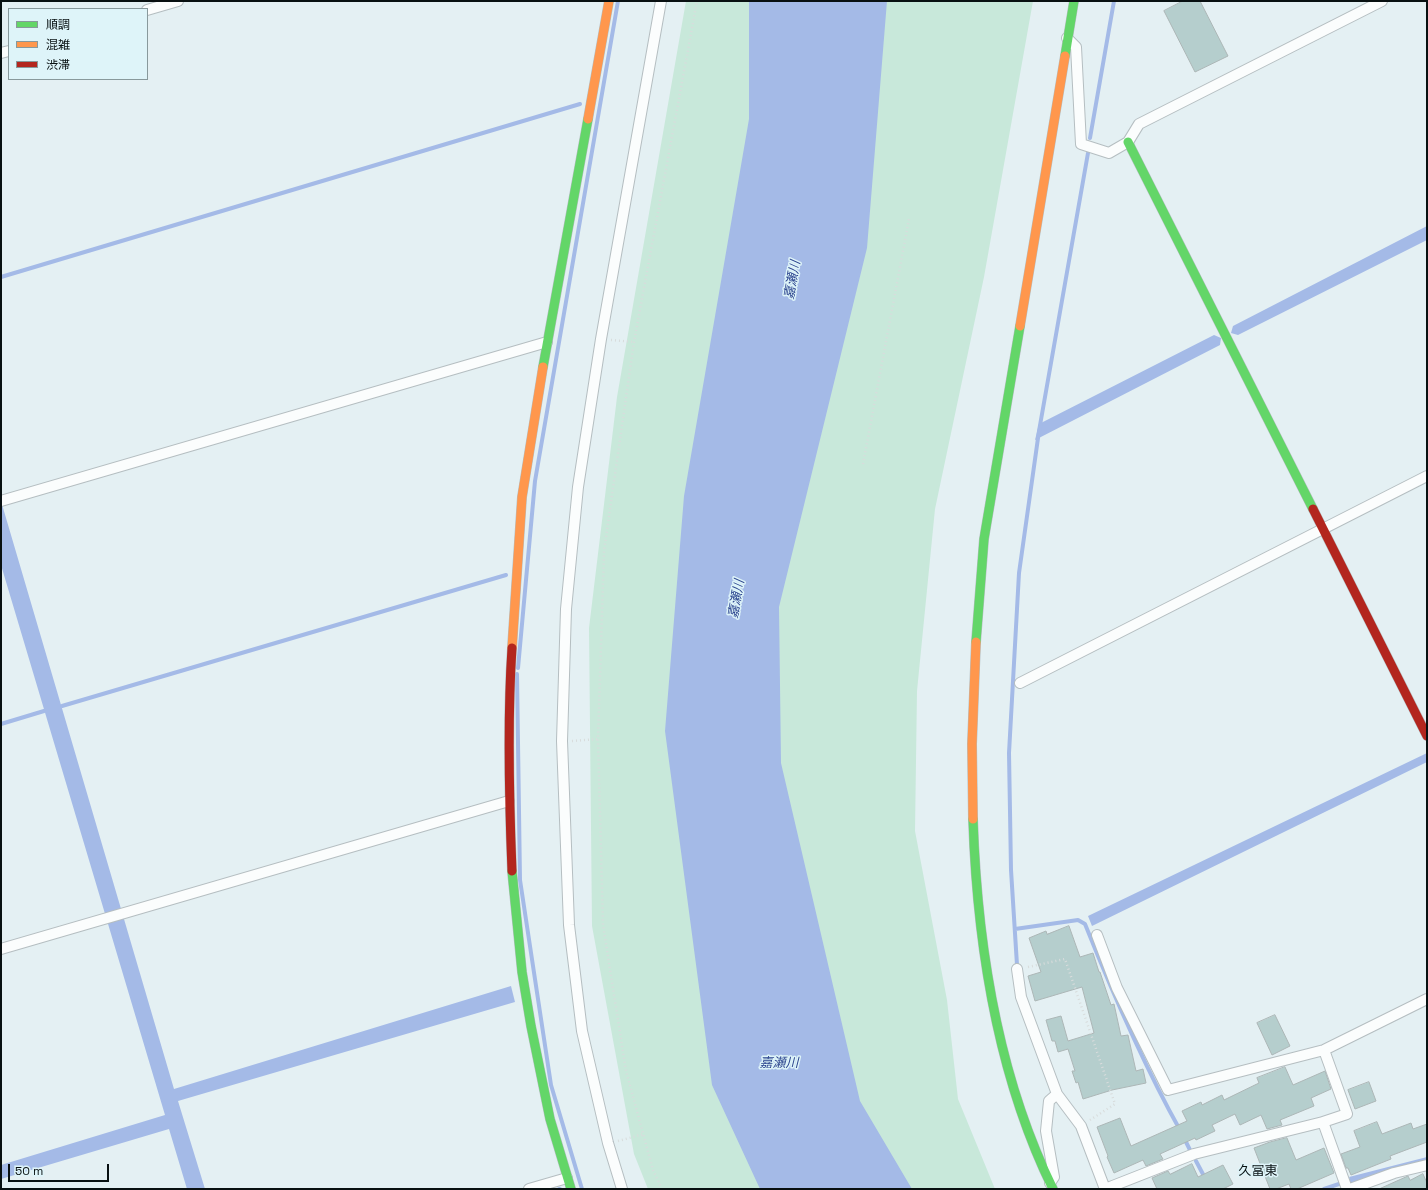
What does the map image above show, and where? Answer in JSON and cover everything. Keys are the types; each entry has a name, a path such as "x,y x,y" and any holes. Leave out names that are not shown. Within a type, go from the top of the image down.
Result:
{"street":[{"path":"148,10 162,3 178,1"},
{"path":"571,1189 550,1119 531,1026 522,972 512,885 509,800 509,690 522,497 547,342 609,1"},
{"path":"622,1189 608,1143 582,1030 569,925 562,741 566,609 578,487 601,338 661,1"},
{"path":"1051,1186 1024,1122 1001,1046 988,983 978,909 972,832 973,695 976,628 984,540 1074,1"},
{"path":"1067,38 1076,47 1081,144 1109,153 1128,142 1139,124 1382,1"},
{"path":"1128,142 1427,736"},
{"path":"4,501 547,342"},
{"path":"1020,683 1427,476"},
{"path":"1,949 509,800"},
{"path":"1097,935 1117,988 1168,1090 1324,1050 1427,999"},
{"path":"1017,969 1021,997 1057,1094 1081,1126 1105,1189 1194,1154 1322,1122 1347,1114 1324,1050"},
{"path":"1051,1186 1054,1177 1046,1131 1049,1101 1057,1094"},
{"path":"1322,1122 1348,1189 1394,1173 1427,1165"},
{"path":"529,1189 567,1178"}],"path":[{"path":"662,1189 653,1170 626,1071 603,925 598,739 604,550 634,342 697,1"},
{"path":"863,464 909,219"},
{"path":"601,338 634,342"},
{"path":"562,741 598,739"},
{"path":"1017,969 1065,959 1115,1104 1081,1126"},
{"path":"608,1143 644,1134"}],"green space":[{"path":"686,1 772,1 776,1189 648,1189 634,1154 592,926 589,628 617,397"},
{"path":"867,1 1033,1 984,277 935,509 917,691 915,831 947,1000 958,1099 995,1189 894,1189 850,1109 766,764 770,591"}],"water":[{"name":"嘉瀬川","path":"749,1 887,1 867,248 779,607 781,763 860,1101 912,1189 760,1189 712,1085 665,731 684,496 749,119"},
{"path":"1427,226 1427,240 1238,335 1231,333 1233,326"},
{"path":"1214,335 1221,338 1220,345 1035,440 1039,424"},
{"path":"1,501 174,1089 511,986 515,1002 178,1101 205,1189 187,1189 169,1129 1,1179 1,1165 165,1115 1,565"},
{"path":"1427,753 1427,762 1092,926 1088,916"},
{"path":"1427,1157 1427,1161 1352,1183 1349,1177"}],"building":[{"path":"1183,1 1200,1 1228,56 1195,72 1164,11"},
{"path":"1069,926 1080,957 1093,953 1111,1005 1114,1004 1121,1036 1128,1035 1136,1071 1143,1069 1146,1083 1112,1090 1083,1099 1078,1082 1076,1083 1072,1071 1075,1071 1068,1049 1058,1052 1055,1041 1052,1041 1046,1020 1061,1016 1068,1041 1094,1033 1082,987 1035,1001 1028,976 1041,972 1029,938 1046,931 1047,934"},
{"path":"1275,1015 1290,1046 1272,1055 1257,1023"},
{"path":"1285,1067 1293,1085 1325,1071 1331,1089 1311,1098 1314,1106 1280,1120 1282,1125 1267,1129 1261,1115 1240,1125 1235,1114 1212,1125 1215,1131 1196,1140 1195,1138 1160,1154 1163,1159 1146,1166 1143,1160 1114,1173 1097,1127 1120,1118 1131,1146 1187,1121 1182,1111 1201,1102 1202,1105 1222,1095 1224,1100 1259,1083 1257,1078"},
{"path":"1369,1082 1376,1101 1355,1109 1348,1090"},
{"path":"1377,1122 1382,1134 1411,1123 1413,1129 1427,1124 1427,1142 1390,1156 1391,1159 1351,1175 1348,1168 1346,1168 1341,1154 1360,1147 1354,1131"},
{"path":"1287,1138 1296,1160 1324,1148 1334,1173 1297,1189 1291,1189 1289,1184 1276,1189 1270,1189 1254,1148"},
{"path":"1192,1164 1198,1177 1223,1165 1233,1184 1223,1189 1157,1189 1152,1178 1168,1171 1170,1174"},
{"path":"1423,1174 1427,1183 1427,1189 1379,1189 1408,1176 1410,1180"}],"waterway":[{"path":"518,668 535,481 618,1"},
{"path":"1090,138 1114,1"},
{"path":"1,277 580,104"},
{"path":"1017,965 1011,870 1009,753 1019,573 1039,431 1088,153"},
{"path":"62,706 506,575"},
{"path":"517,674 520,880 551,1085 582,1189"},
{"path":"1,724 44,711"},
{"path":"1015,929 1078,920 1085,924 1129,1028 1153,1080 1180,1130"},
{"path":"1184,1138 1190,1150"},
{"path":"1196,1161 1205,1178"},
{"path":"1324,1189 1351,1180"}],"traffic: fast":[{"path":"1065,56 1074,1"},
{"path":"543,367 588,119"},
{"path":"1128,142 1313,509"},
{"path":"976,642 984,539 1020,326"},
{"path":"973,819 979,913 994,1008 1018,1101 1034,1146 1053,1189"},
{"path":"512,871 522,972 531,1026 550,1119 571,1189"}],"traffic: slow":[{"path":"588,119 609,1"},
{"path":"1020,326 1065,56"},
{"path":"512,648 522,497 543,367"},
{"path":"973,819 972,744 976,642"}],"traffic: jam":[{"path":"1313,509 1427,736"},
{"path":"512,648 509,704 509,760 512,871"}],"district":[{"name":"久冨東","path":"1258,1171"}]}
